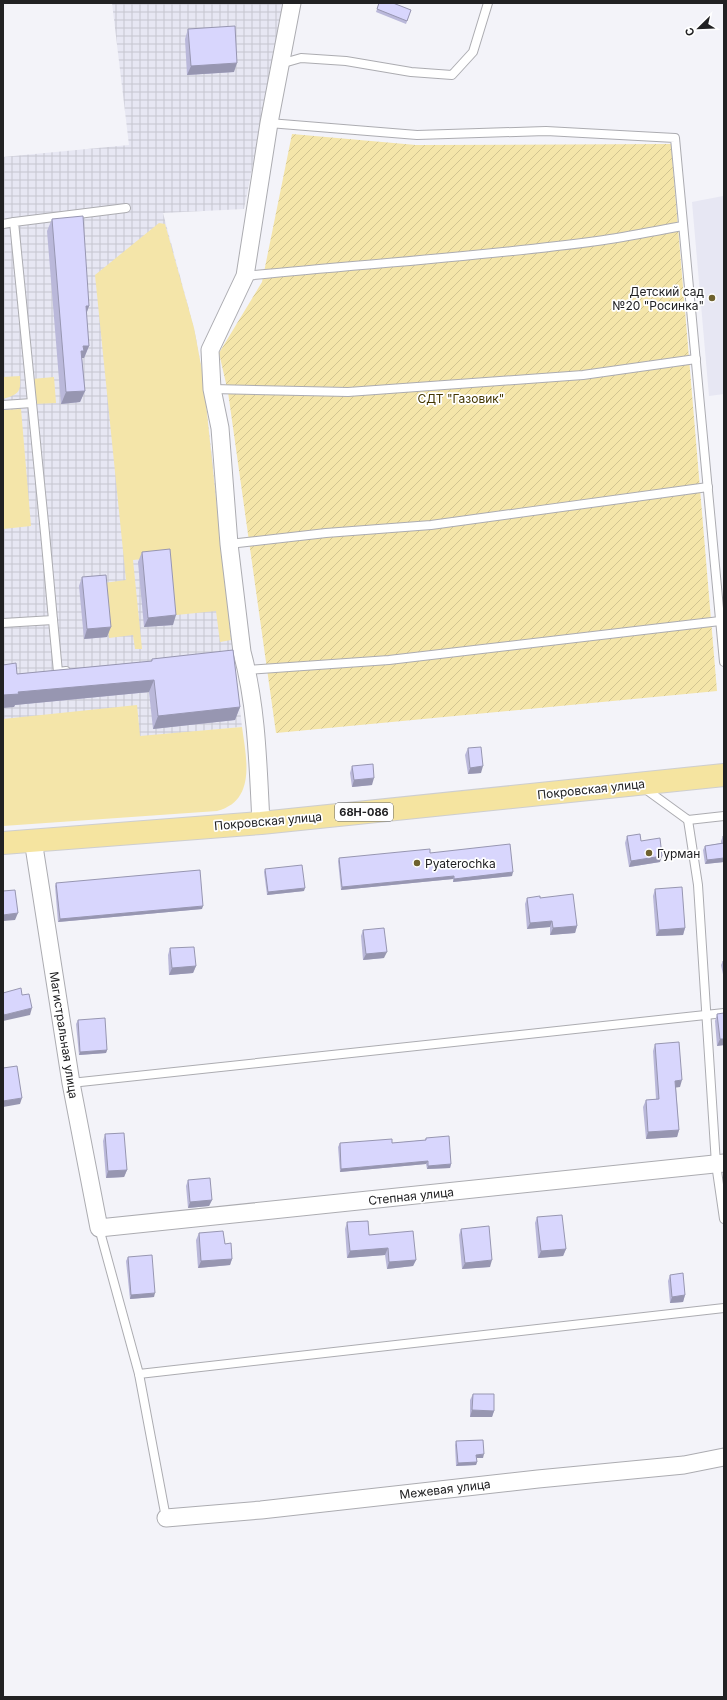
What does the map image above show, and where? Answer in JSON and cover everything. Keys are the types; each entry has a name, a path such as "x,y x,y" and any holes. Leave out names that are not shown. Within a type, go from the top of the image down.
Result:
{"main road":[{"name":"Покровская улица","path":"3,843 261,823 724,775"}],"street":[{"path":"261,823 257,750 246,670 237,653 220,428 212,389 210,350 245,276 269,124 292,3"},
{"name":"Магистральная улица","path":"33,840 71,1083 98,1228"},
{"name":"Степная улица","path":"98,1228 720,1163"},
{"name":"Межевая улица","path":"166,1518 261,1510 538,1478 684,1465 724,1457"}],"lane":[{"path":"280,64 301,58 346,61 411,72 452,75 473,52 488,3"},
{"path":"269,124 417,135 546,131 676,138 724,662"},
{"path":"3,224 126,208"},
{"path":"14,222 58,672 72,670"},
{"path":"245,276 479,254 597,241 684,226"},
{"path":"212,389 348,392 583,375 696,359"},
{"path":"3,406 32,403"},
{"path":"229,544 326,532 431,525 708,487"},
{"path":"3,623 52,620"},
{"path":"246,670 390,660 720,622"},
{"path":"638,784 688,820 724,816"},
{"path":"688,820 698,885 724,1219"},
{"path":"71,1083 724,1013"},
{"path":"98,1228 139,1374 166,1518"},
{"path":"139,1374 724,1308"}],"shaded area":[{"path":"112,3 285,3 244,209 163,213 194,328 203,376 242,727 3,750 3,157 129,145"},
{"name":"Детский сад №20 \"Росинка\"","path":"723,196 724,394 709,396 692,202"}],"green space":[{"name":"СДТ \"Газовик\"","path":"292,134 416,145 671,144 717,691 276,733 228,392 219,353 262,282"},
{"path":"159,223 165,224 194,328 203,376 231,640 220,642 216,611 176,615 170,556 133,560 142,649 135,649 133,635 109,638 104,583 126,580 95,275"},
{"path":"20,376 20,386 18,392 13,396 3,399 3,377"},
{"path":"54,377 56,403 34,404 32,379"},
{"path":"21,409 31,526 3,529 3,410"},
{"path":"137,705 140,736 242,727 246,776 244,788 238,798 230,806 217,811 3,826 3,719"}],"building":[{"path":"379,3 393,3 411,10 407,21 377,9"},
{"path":"235,26 237,63 191,66 188,29"},
{"path":"83,216 89,306 86,306 89,346 83,346 84,351 81,351 85,391 66,392 52,219"},
{"path":"170,549 176,615 148,618 142,552"},
{"path":"106,575 111,627 87,629 82,577"},
{"path":"233,650 240,707 158,716 154,680 18,692 19,694 3,695 3,665 16,663 17,674 152,661 152,659"},
{"path":"481,747 483,766 470,768 468,748"},
{"path":"373,764 374,778 354,780 352,766"},
{"path":"640,834 641,841 660,838 662,856 631,861 627,836"},
{"path":"724,843 724,858 707,860 705,846"},
{"path":"510,844 513,872 454,879 454,876 342,887 339,858 430,849 430,853"},
{"path":"302,865 305,888 268,892 265,869"},
{"path":"200,870 203,906 60,919 56,883"},
{"path":"682,887 685,928 659,930 655,889"},
{"path":"15,890 18,913 3,915 3,891"},
{"path":"573,894 577,926 553,928 552,921 530,923 527,898"},
{"path":"384,928 387,952 366,954 363,930"},
{"path":"194,947 196,966 172,968 170,948"},
{"path":"21,988 22,995 29,994 32,1008 4,1015 3,993"},
{"path":"724,1013 724,1039 720,1039 717,1014"},
{"path":"105,1018 107,1050 80,1052 78,1020"},
{"path":"679,1042 682,1080 675,1081 679,1130 648,1132 646,1100 659,1099 655,1044"},
{"path":"17,1066 22,1098 3,1101 3,1068"},
{"path":"124,1133 127,1170 108,1171 105,1134"},
{"path":"449,1136 451,1164 428,1166 428,1161 341,1169 340,1143 392,1139 392,1143"},
{"path":"210,1178 212,1200 190,1202 188,1180"},
{"path":"562,1215 566,1249 541,1251 537,1217"},
{"path":"368,1221 369,1235 413,1231 416,1260 389,1262 388,1248 350,1251 347,1222"},
{"path":"489,1226 492,1260 465,1263 461,1229"},
{"path":"223,1231 225,1244 231,1243 232,1259 201,1261 199,1233"},
{"path":"152,1255 155,1293 131,1295 128,1257"},
{"path":"683,1273 685,1295 672,1297 670,1275"},
{"path":"473,1394 494,1394 494,1411 472,1410"},
{"path":"483,1440 484,1454 476,1455 477,1462 458,1463 456,1441"}],"place":[{"name":"Детский сад №20 \"Росинка\"","path":"712,298"},
{"name":"Гурман","path":"649,853"},
{"name":"Pyaterochka","path":"417,863"}]}
